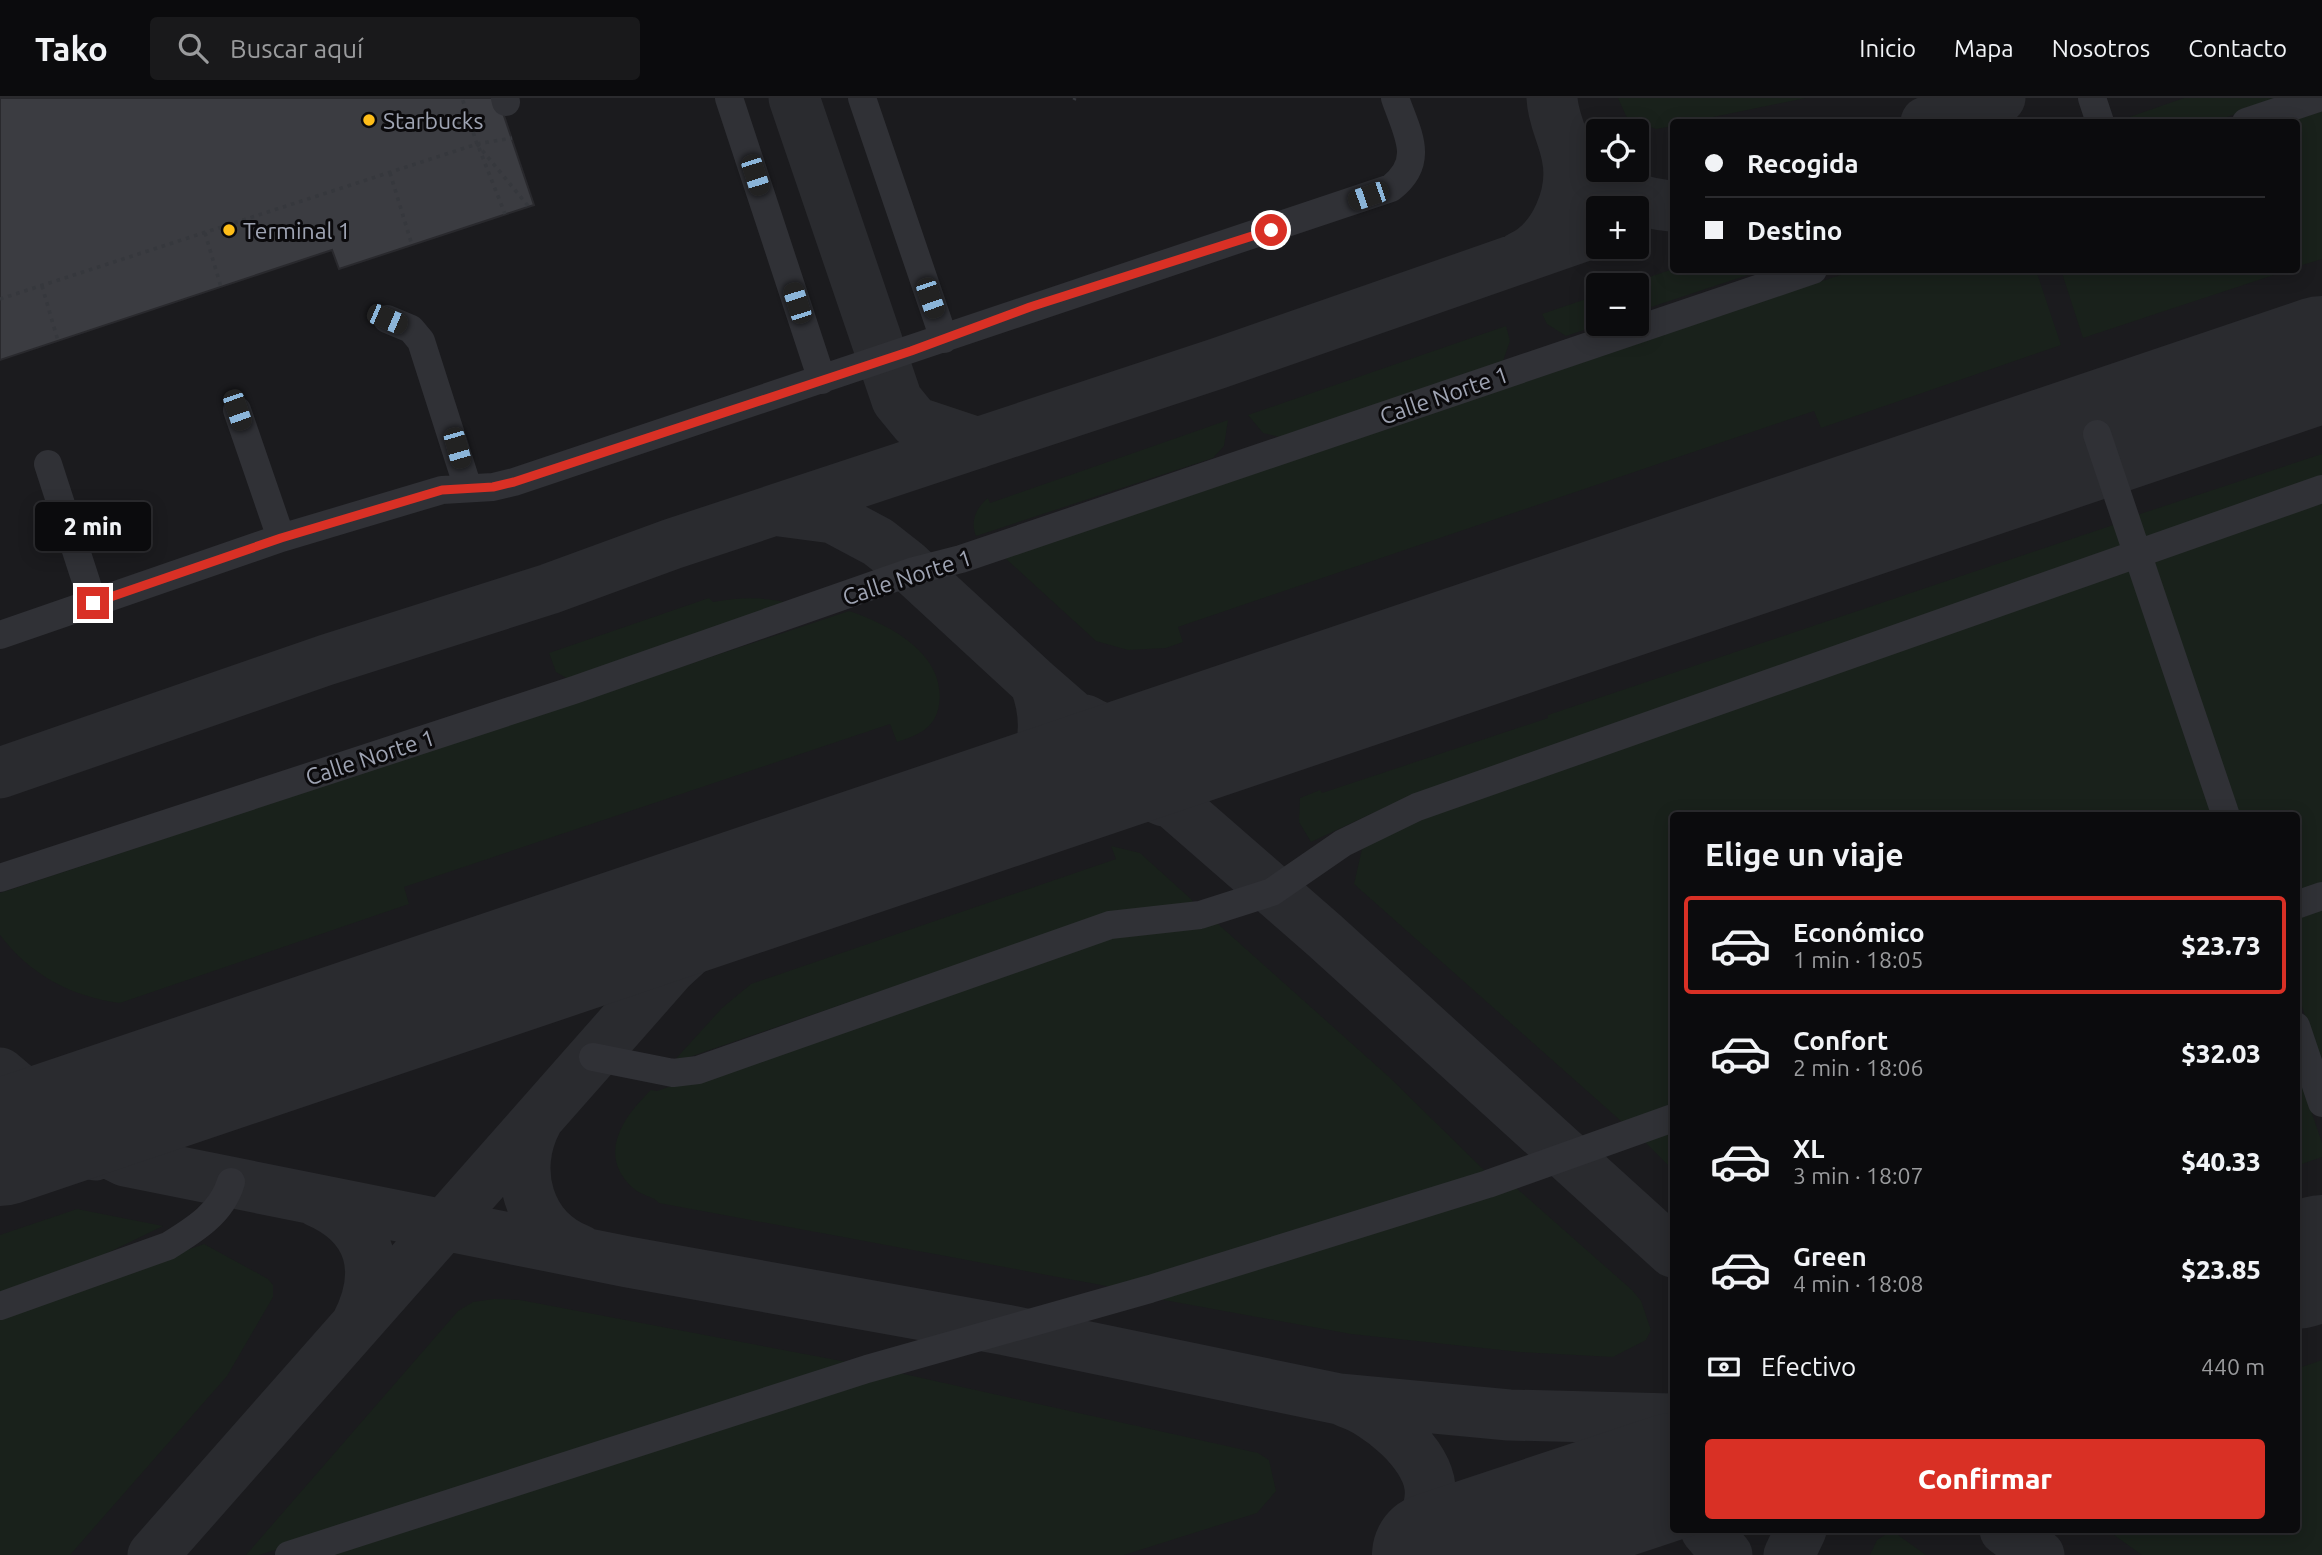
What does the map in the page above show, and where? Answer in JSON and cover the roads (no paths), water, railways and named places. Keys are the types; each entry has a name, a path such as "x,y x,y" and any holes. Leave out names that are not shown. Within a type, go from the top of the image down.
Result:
{"lane":[{"path":"729,98 822,380"},
{"path":"862,98 943,339"},
{"path":"0,635 281,538 442,490 514,482 943,339 1027,295 1169,248 1391,188 1405,177 1412,149 1395,98"},
{"path":"2092,98 2099,119"},
{"path":"2255,119 2318,98"},
{"name":"Calle Norte 1","path":"0,878 574,690 914,571 961,559 1804,273"},
{"path":"387,319 411,329 421,341 468,488"},
{"path":"237,410 281,538"},
{"path":"2097,434 2140,554 2225,812"},
{"path":"48,464 93,603"},
{"path":"593,1057 673,1073 698,1070 1110,925 1212,911 1272,892 1343,843 1417,807 2322,489"},
{"path":"2300,904 2322,896"},
{"path":"2300,1038 2322,1103"},
{"path":"289,1555 867,1369 1150,1289 1488,1184 1670,1119"},
{"path":"0,1306 168,1247 193,1231 225,1201 231,1182"}],"place":[{"name":"Starbucks","path":"369,120"},
{"name":"Terminal 1","path":"229,230"}]}
